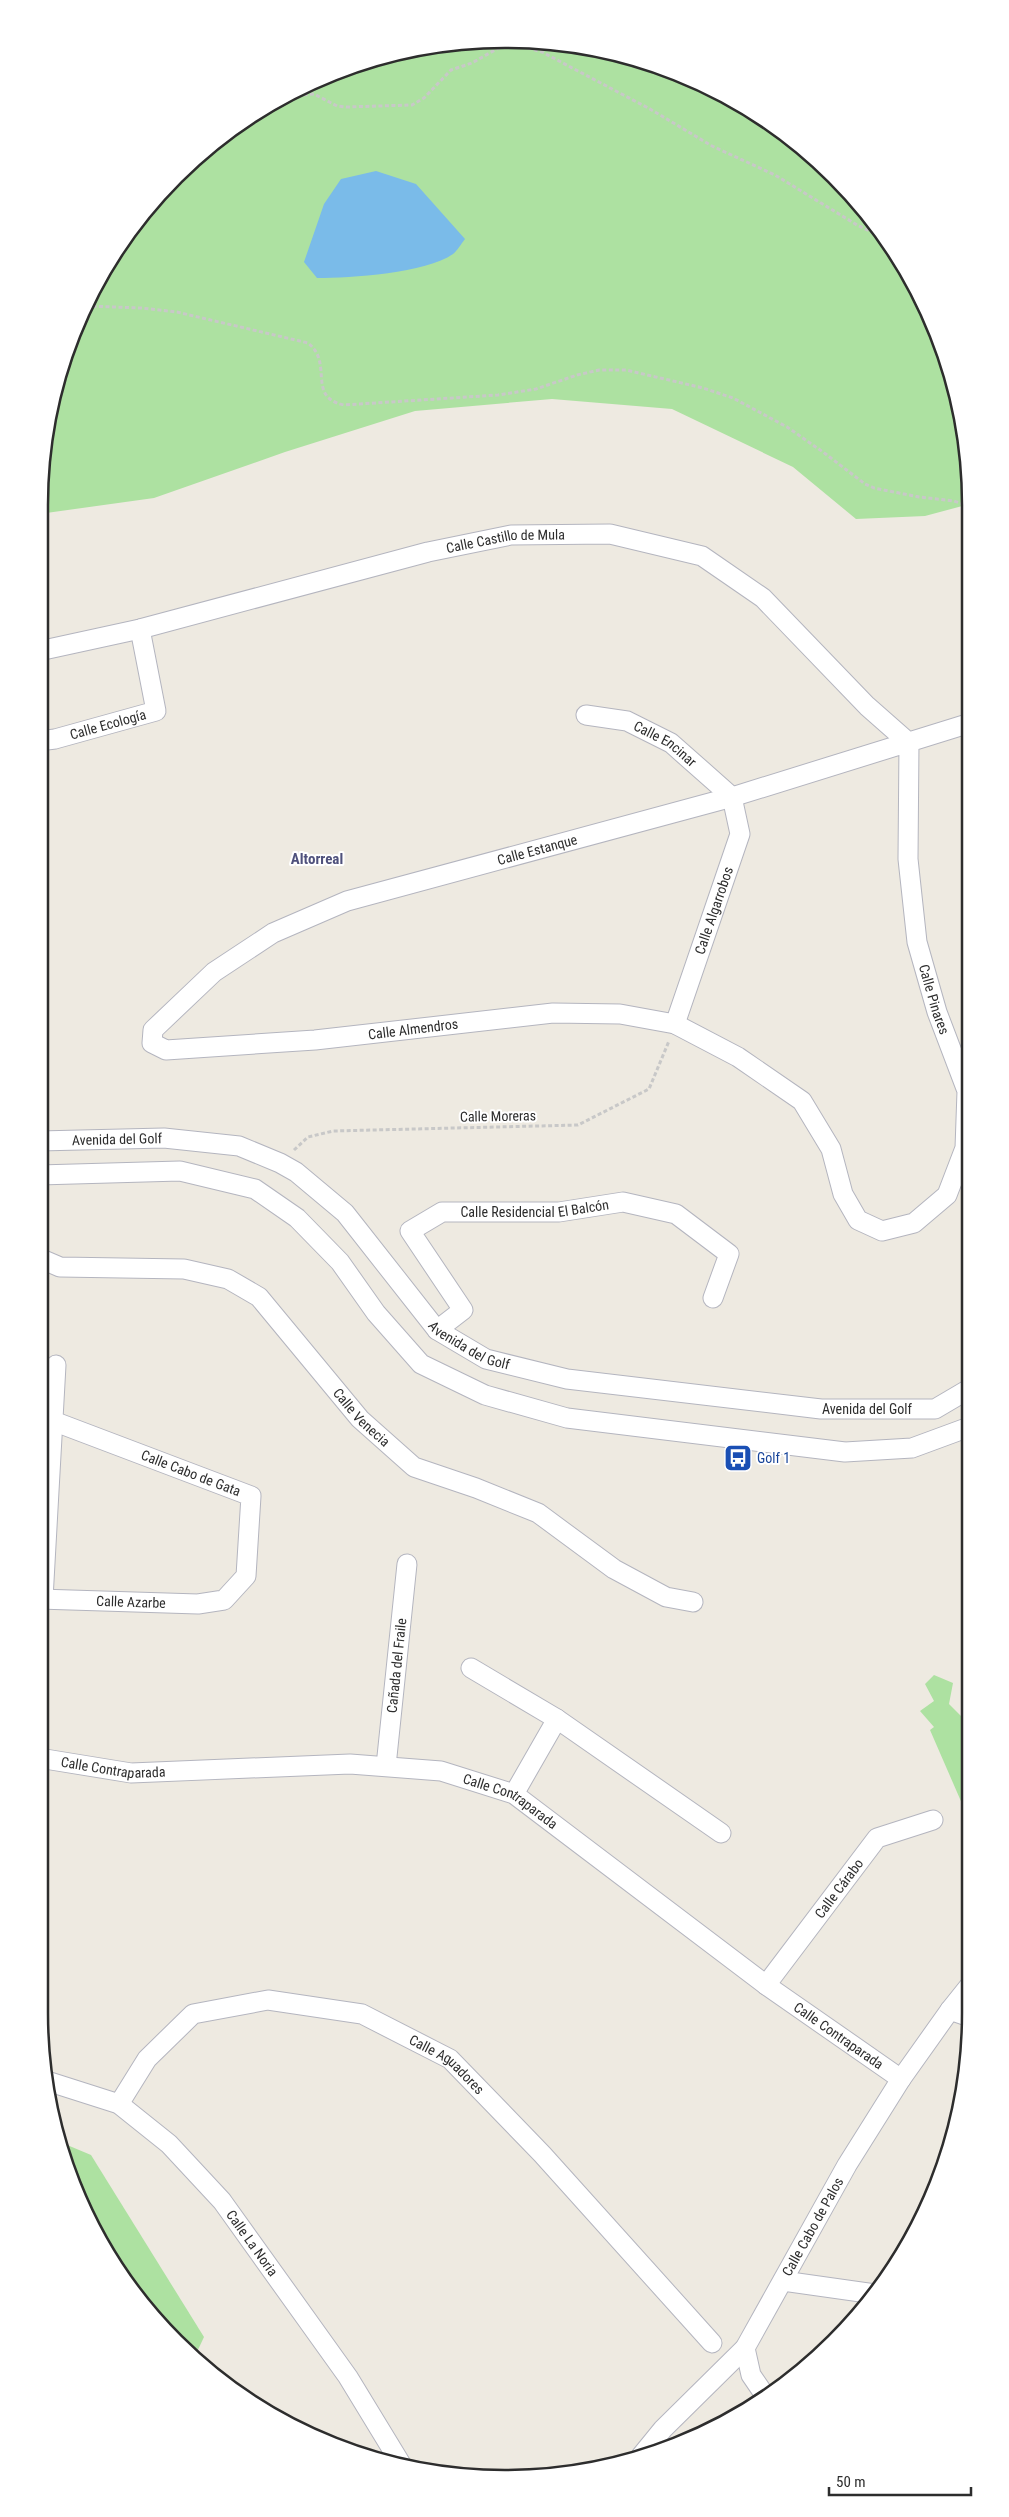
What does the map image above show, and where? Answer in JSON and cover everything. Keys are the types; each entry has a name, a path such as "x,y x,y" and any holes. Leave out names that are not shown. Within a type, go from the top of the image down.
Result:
{"street":[{"name":"Calle Castillo de Mula","path":"48,649 140,629 428,552 502,536 610,534 702,556 764,598 867,706 909,743"},
{"name":"Calle Ecología","path":"48,740 156,711 140,629"},
{"name":"Calle Encinar","path":"586,715 627,721 671,743 732,797"},
{"name":"Calle Estanque","path":"152,1044 153,1030 214,972 273,932 347,901 732,797 962,726"},
{"name":"Calle Pinares","path":"909,743 908,859 918,942 937,1012 962,1078"},
{"name":"Calle Algarrobos","path":"676,1024 740,834 732,797"},
{"name":"Calle Almendros","path":"152,1044 166,1050 314,1040 553,1013 620,1014 676,1024"},
{"name":"Calle Pinares","path":"676,1024 738,1056 802,1101 831,1149 843,1194 858,1220 882,1231 914,1224 947,1195 962,1156"},
{"name":"Avenida del Golf","path":"48,1141 164,1138 239,1146 280,1164 296,1172 345,1213 437,1330 486,1359 567,1379 821,1409 935,1409 962,1392"},
{"path":"48,1175 180,1171 255,1189 298,1218 340,1262 376,1313 421,1364 484,1395 567,1418 845,1452 912,1448 962,1430"},
{"name":"Calle Residencial El Balcón","path":"437,1330 462,1310 410,1231 442,1212 559,1212 623,1202 676,1214 729,1254 713,1298"},
{"name":"Calle Venecia","path":"48,1262 60,1267 184,1270 228,1279 259,1297 360,1419 414,1467 476,1488 538,1513 614,1569 666,1597 693,1602"},
{"path":"48,1495 56,1365"},
{"name":"Calle Cabo de Gata","path":"53,1421 251,1496 246,1576 224,1600"},
{"name":"Cañada del Fraile","path":"386,1766 407,1564"},
{"name":"Calle Azarbe","path":"48,1599 198,1604 224,1600"},
{"path":"471,1668 557,1719 721,1832"},
{"path":"514,1794 557,1719"},
{"name":"Calle Contraparada","path":"48,1759 130,1773 350,1764 441,1770 514,1794 766,1986 901,2079"},
{"name":"Calle Cárabo","path":"766,1986 877,1838 933,1820"},
{"name":"Calle Cabo de Palos","path":"650,2445 663,2429 745,2348 847,2165 901,2079 962,1995"},
{"name":"Calle Aguadores","path":"119,2104 147,2059 193,2014 268,2000 362,2014 450,2059 542,2154 712,2343"},
{"path":"950,2010 962,2014"},
{"name":"Calle La Noria","path":"53,2083 119,2104 170,2144 222,2201 348,2377 398,2457"},
{"path":"782,2281 866,2293"},
{"path":"745,2348 751,2375 761,2390"}],"path":[{"path":"303,95 314,94 337,106 346,107 412,105 424,98 451,70 472,63 498,48"},
{"path":"528,48 542,52 650,109 712,146 775,175 850,221 871,231"},
{"path":"93,306 177,312 308,343 319,356 322,384 326,396 330,401 344,405 516,393 548,386 577,375 612,368 644,374 703,388 733,398 787,427 824,452 865,484 874,488 920,498 954,501 962,504"},
{"name":"Calle Moreras","path":"280,1164 308,1137 333,1131 578,1125 649,1089 676,1024"}],"green space":[{"path":"475,48 534,48 594,56 623,63 679,82 733,109 758,125 783,142 828,181 867,226 884,251 900,276 927,330 946,386 953,415 961,475 962,506 925,516 856,519 793,467 672,409 552,399 415,411 285,452 154,498 48,513 48,475 56,415 63,386 82,330 109,276 142,226 161,203 181,181 226,142 276,109 330,82 386,63 445,51"},
{"path":"934,1675 953,1683 949,1704 962,1717 962,1804 930,1730 934,1727 920,1711 934,1701 925,1684"},
{"path":"68,2145 91,2155 204,2337 197,2351 181,2336 142,2291 109,2241 95,2215 82,2187"}],"water":[{"path":"376,171 416,184 465,239 453,254 425,266 388,273 317,278 304,262 324,204 341,179"}],"place":[{"name":"Golf 1","path":"738,1458"}],"district":[{"name":"Altorreal","path":"317,859"}]}
